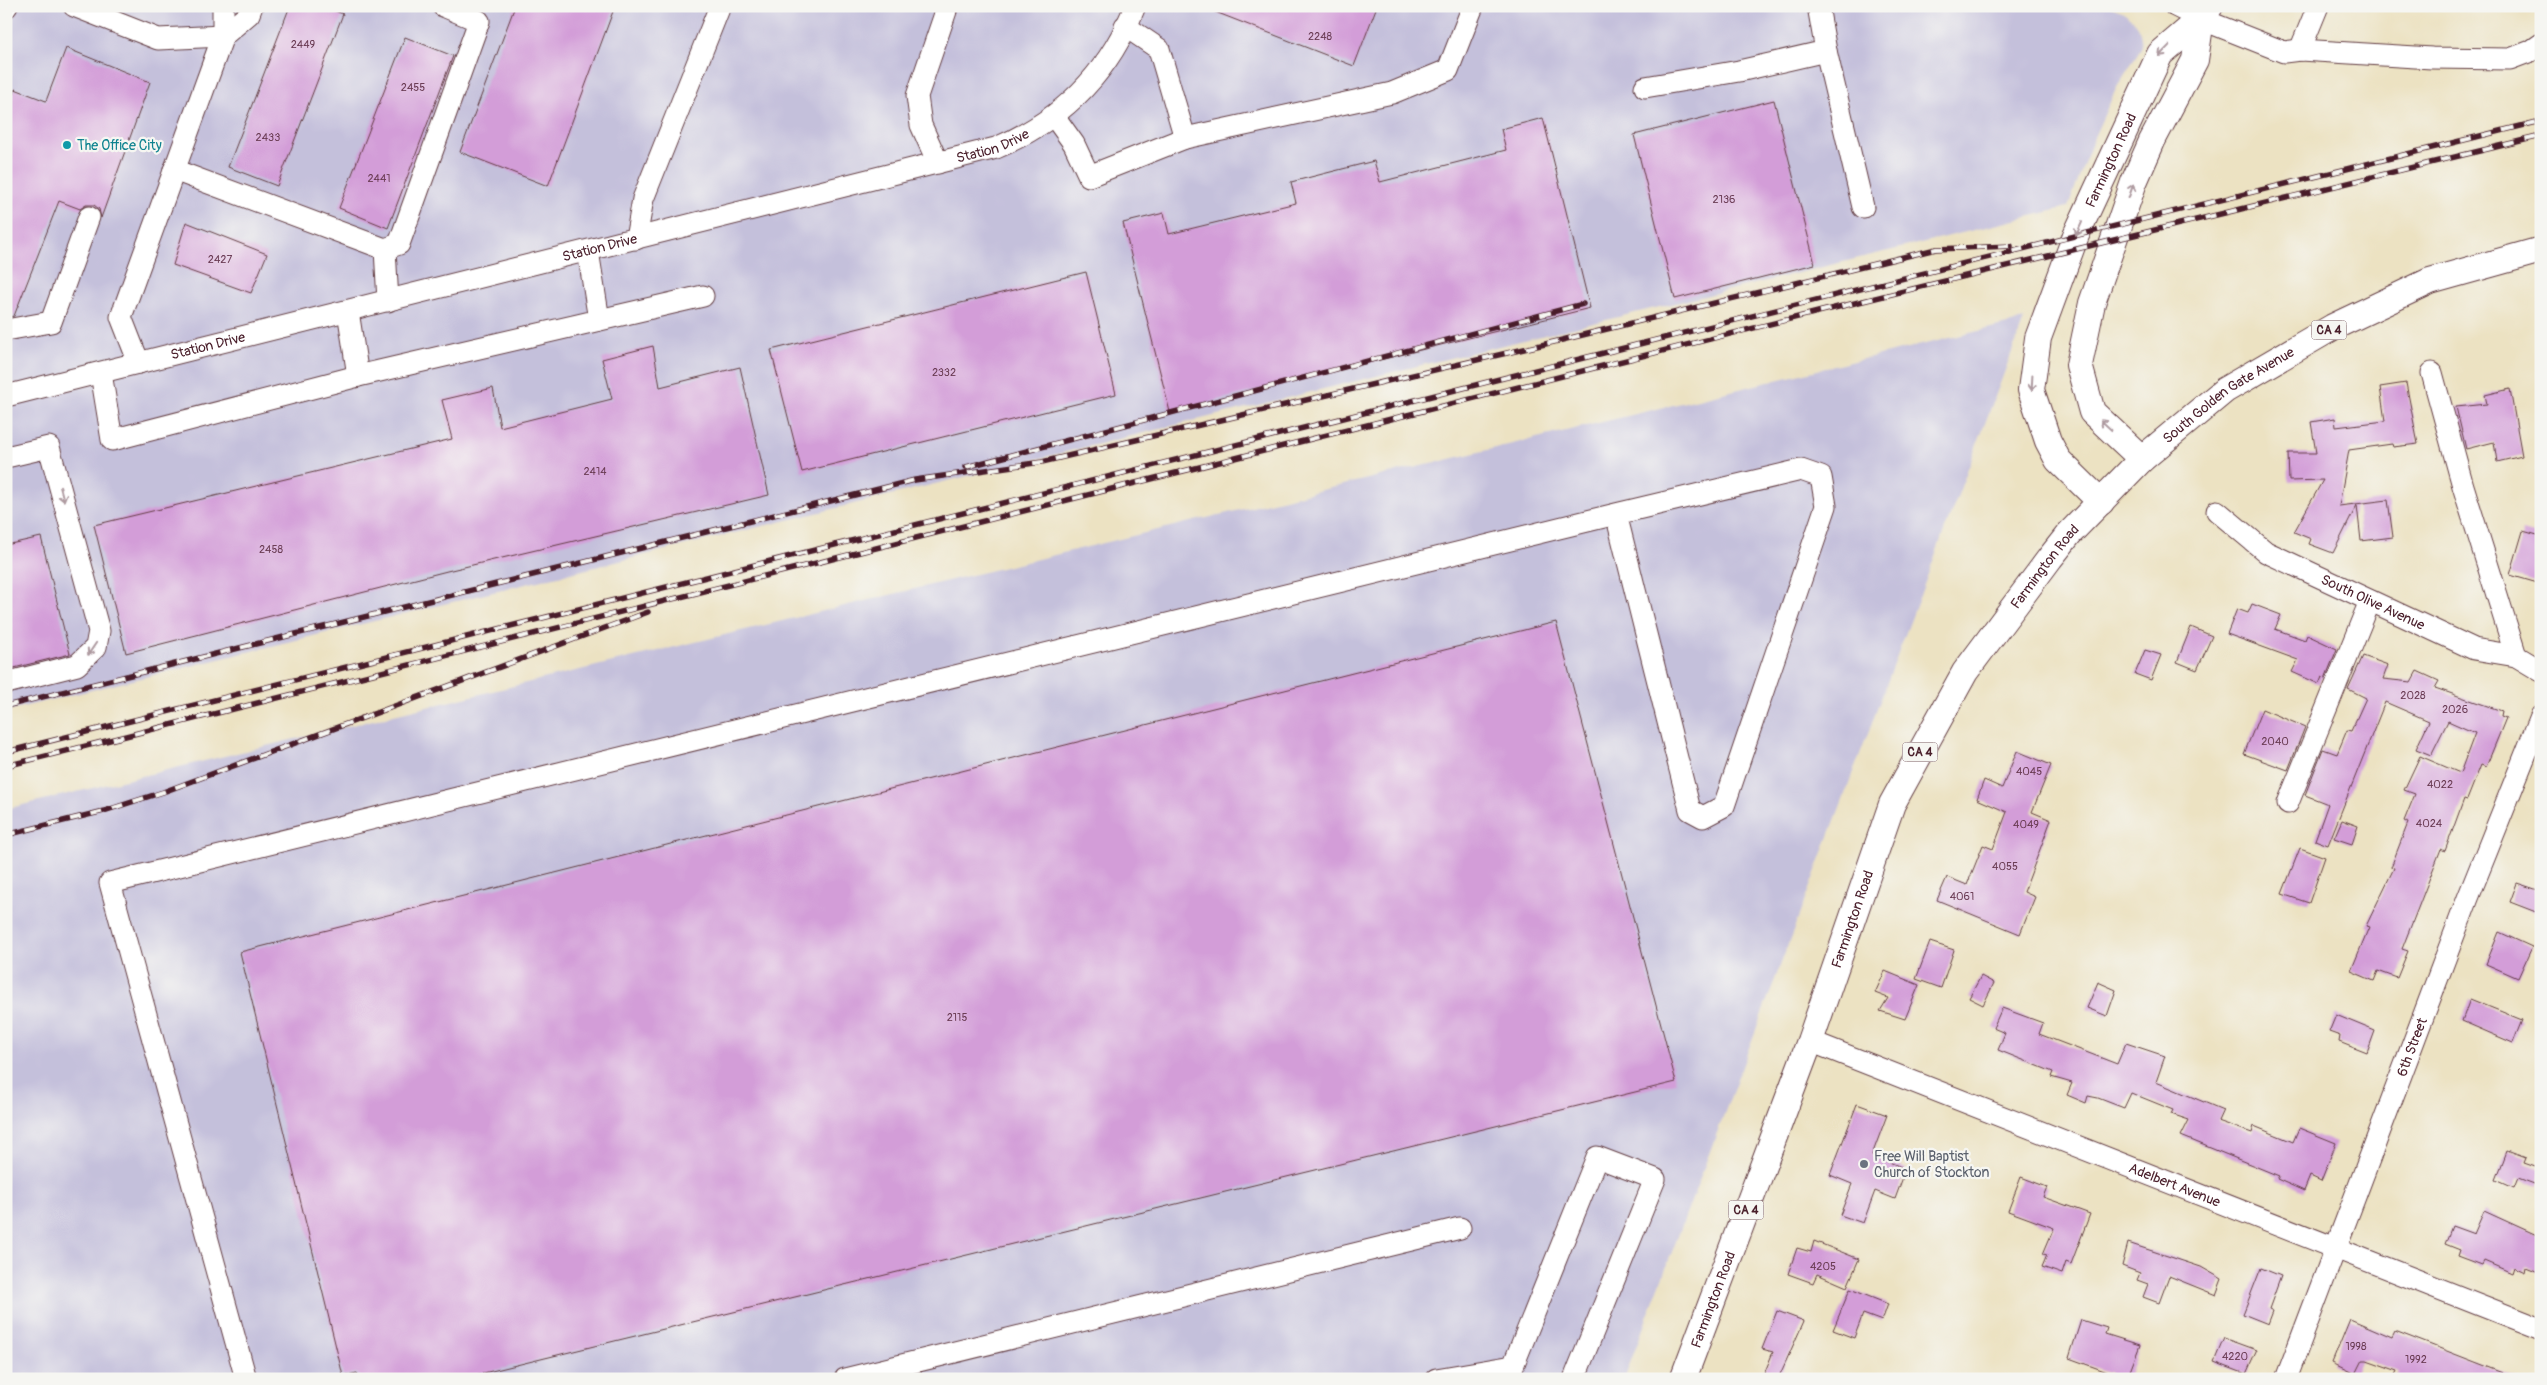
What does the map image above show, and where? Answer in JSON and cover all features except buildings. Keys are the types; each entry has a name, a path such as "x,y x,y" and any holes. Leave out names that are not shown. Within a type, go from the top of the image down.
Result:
{"main road":[{"path":"2142,459 2092,412 2079,365 2092,303 2131,190 2152,141 2195,60 2205,13"},
{"name":"Farmington Road","path":"2101,502 2058,460 2048,440 2031,390 2038,338 2076,235 2160,54 2205,13"},
{"name":"South Golden Gate Avenue","path":"2142,459 2225,390 2333,327 2430,281 2541,250"},
{"name":"Farmington Road","path":"1683,1379 1810,1041 1892,804 1965,672 2069,534 2142,459"}],"street":[{"path":"74,6 158,39 222,36 249,14 252,6"},
{"path":"139,363 122,317 222,36 223,6"},
{"path":"174,170 385,249 399,244 479,21 443,6"},
{"path":"636,239 643,199 720,6"},
{"name":"Station Drive","path":"6,396 996,148 1019,138 1054,116 1076,98 1093,79 1116,44 1134,6"},
{"path":"1054,116 1074,144 1089,176 1185,138 1392,92 1448,70 1472,6"},
{"path":"1818,6 1826,51 1863,207"},
{"path":"2175,6 2205,13 2284,52 2300,50 2423,58 2510,59 2531,51 2541,44"},
{"path":"2300,50 2318,6"},
{"path":"938,164 921,125 917,96 946,12"},
{"path":"1126,26 1159,49 1185,138"},
{"path":"1645,87 1739,71 1826,51"},
{"path":"6,330 51,322 89,217"},
{"path":"385,249 388,301"},
{"path":"588,251 599,320"},
{"path":"101,373 112,440 358,376 703,296"},
{"path":"348,311 358,376"},
{"path":"2432,373 2476,530 2516,656"},
{"path":"6,457 49,447 100,631 96,647 77,665 6,683"},
{"path":"246,1379 110,883 1616,514 1801,470 1821,477 1826,506 1724,806 1703,817 1690,810 1616,514"},
{"name":"South Olive Avenue","path":"2217,511 2266,552 2474,649 2516,656 2541,671"},
{"path":"2288,803 2370,601"},
{"name":"6th Street","path":"2286,1379 2468,898 2541,716"},
{"name":"Adelbert Avenue","path":"1810,1041 2541,1329"},
{"path":"1436,1379 1513,1366 1597,1157 1655,1179 1574,1379"},
{"path":"845,1379 1460,1228"}],"shaded area":[{"path":"6,6 2108,6 2122,11 2133,19 2140,32 2142,46 2116,89 2094,137 2068,207 6,711"},
{"path":"2024,320 1624,1379 6,1379 6,809"}],"railway":[{"path":"6,752 2541,121"},
{"path":"6,766 1822,311 2541,136"},
{"path":"6,706 915,480 1042,462 1558,341 1936,249 2011,246"},
{"path":"966,467 1583,304"},
{"path":"6,835 104,811 163,792 648,612"}],"place":[{"name":"The Office City","path":"67,145"},
{"name":"Free Will Baptist Church of Stockton","path":"1864,1164"}]}
